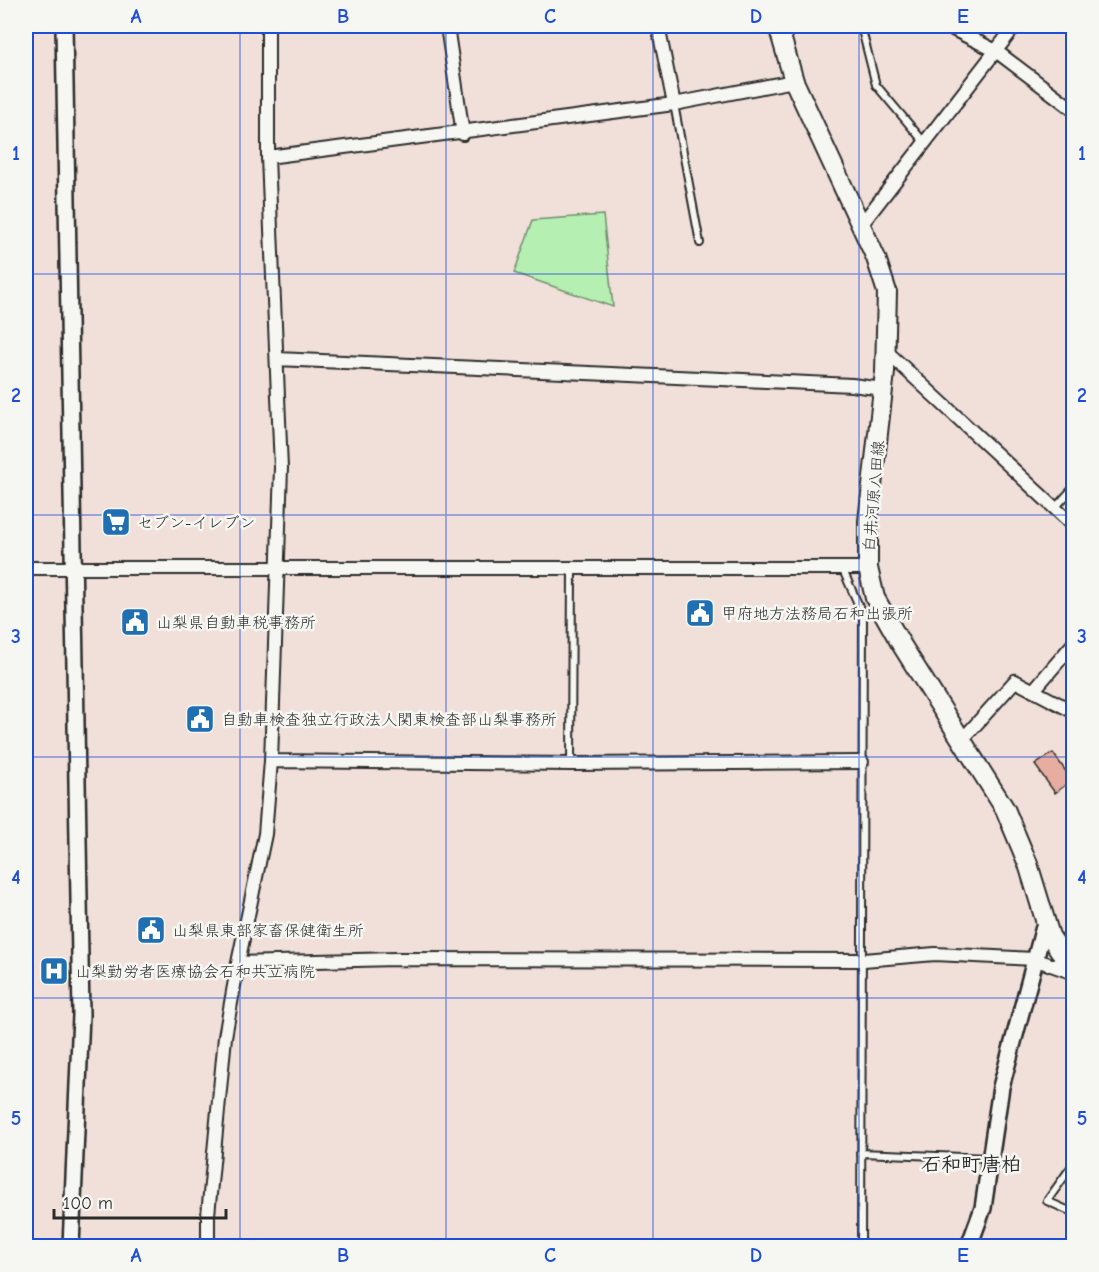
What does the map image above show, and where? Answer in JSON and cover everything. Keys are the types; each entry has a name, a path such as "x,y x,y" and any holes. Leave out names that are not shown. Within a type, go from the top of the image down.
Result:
{"main road":[{"name":"白井河原八田線","path":"778,26 794,81 861,225 887,292 883,389 868,521 868,568 875,598 1015,830 1028,864 1045,923 1062,957 1074,973"}],"street":[{"path":"64,26 81,1015 72,1246"},
{"path":"208,1246 208,1215 225,1038 238,963 266,834 271,761 280,468 268,157 268,26"},
{"path":"447,26 464,134"},
{"path":"658,26 674,105"},
{"path":"947,26 996,51 1074,110"},
{"path":"861,225 1015,26"},
{"path":"268,157 464,134 674,105 794,81"},
{"path":"886,351 1074,526"},
{"path":"277,359 852,385 883,389"},
{"path":"26,568 278,566 868,568"},
{"path":"1033,691 1074,643"},
{"path":"962,740 1015,681 1074,712"},
{"path":"271,761 572,764 862,762"},
{"path":"969,1246 983,1208 1001,1087 1045,923"},
{"path":"238,963 396,959 864,960 935,954 1034,959 1074,973"}],"lane":[{"path":"861,26 876,85 924,142"},
{"path":"674,105 700,243"},
{"path":"1055,508 1074,487"},
{"path":"572,764 573,567"},
{"path":"842,568 863,615 864,960 860,1153 861,1246"},
{"path":"860,1153 989,1158"},
{"path":"1074,1162 1047,1201 1074,1213"}],"green space":[{"path":"603,215 613,307 514,273 533,220"}],"building":[{"path":"1053,753 1072,780 1055,793 1035,765"}],"place":[{"name":"セブン-イレブン","path":"116,522"},
{"name":"甲府地方法務局石和出張所","path":"700,613"},
{"name":"山梨県自動車税事務所","path":"135,622"},
{"name":"自動車検査独立行政法人関東検査部山梨事務所","path":"200,719"},
{"name":"山梨県東部家畜保健衛生所","path":"151,930"},
{"name":"山梨勤労者医療協会石和共立病院","path":"54,971"}],"district":[{"name":"石和町唐柏","path":"971,1164"}]}
